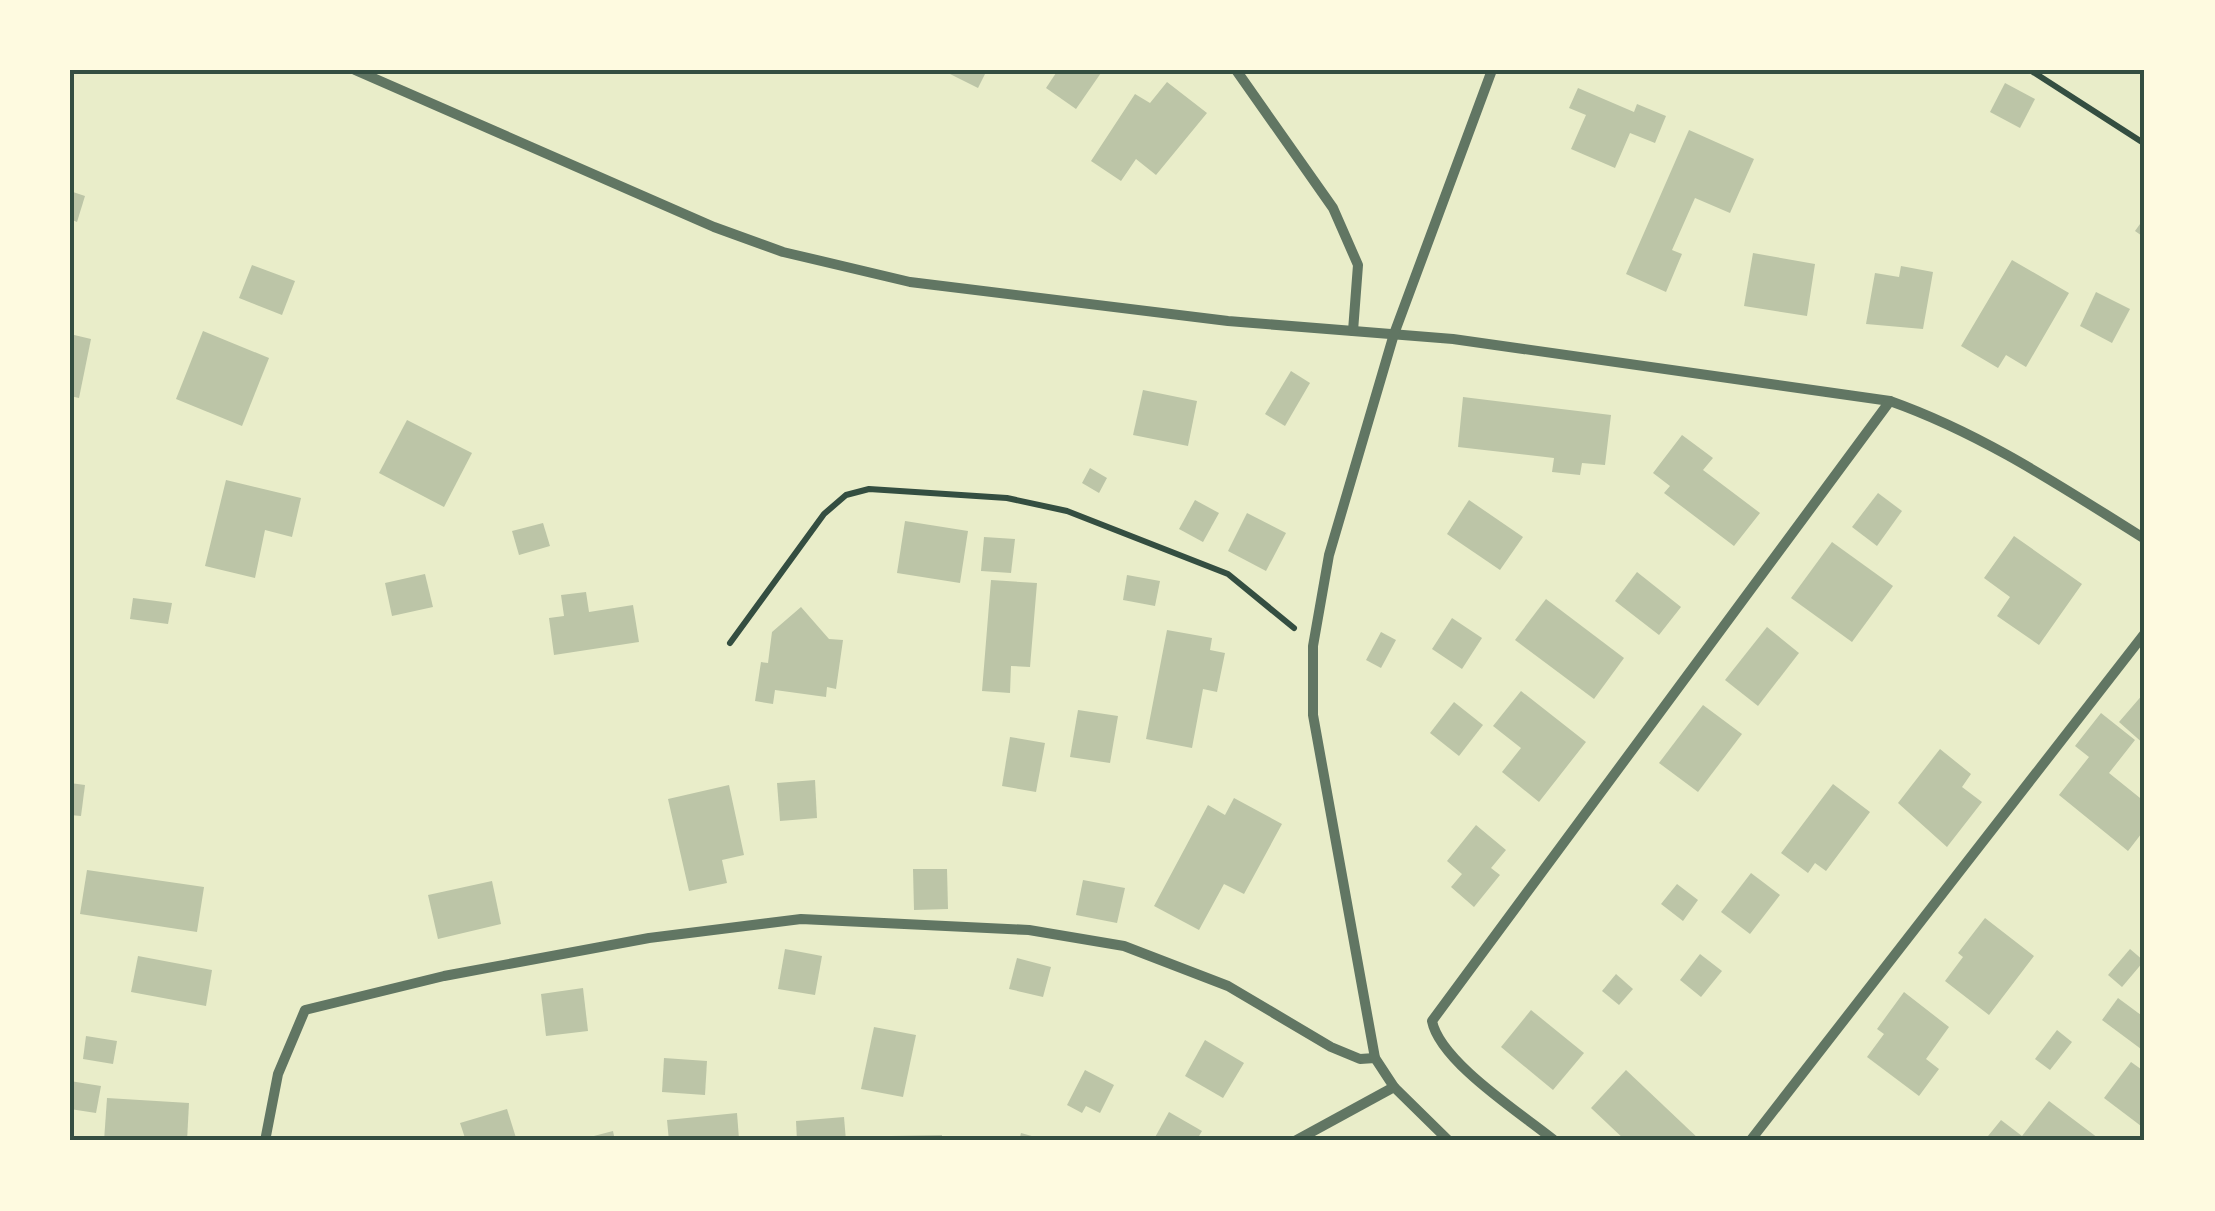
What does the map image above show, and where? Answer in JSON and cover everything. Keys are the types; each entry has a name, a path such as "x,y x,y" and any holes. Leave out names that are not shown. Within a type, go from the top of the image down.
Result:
{"street":[{"path":"355,70 714,226 784,252 910,282 1228,321 1394,334 1819,388 1890,401 1950,423 2008,453 2145,538"},
{"path":"1236,70 1339,222 1358,265 1353,331"},
{"path":"1449,1141 1394,1087 1375,1058 1313,715 1313,646 1330,555 1394,334 1492,70"},
{"path":"1555,1141 1455,1059 1435,1036 1432,1021 1890,401"},
{"path":"1750,1141 2145,633"},
{"path":"266,1141 278,1074 305,1010 444,976 649,938 802,920 1030,930 1124,946 1228,986 1360,1060 1375,1058"},
{"path":"1294,1141 1394,1087"}],"path":[{"path":"2030,70 2145,144"},
{"path":"730,643 824,514 846,495 869,488 1006,498 1067,511 1228,574 1275,609 1313,646"}],"building":[{"path":"942,70 987,70 978,88"},
{"path":"1058,70 1103,70 1076,109 1046,88"},
{"path":"1167,82 1207,113 1156,175 1136,159 1121,181 1091,161 1135,94 1150,103"},
{"path":"2005,83 2035,99 2020,128 1990,112"},
{"path":"1578,88 1634,112 1637,104 1666,116 1655,143 1630,133 1615,168 1571,149 1586,115 1569,108"},
{"path":"1689,130 1754,159 1730,213 1695,198 1672,250 1682,254 1666,292 1626,274"},
{"path":"70,191 85,196 77,222 70,219"},
{"path":"2145,217 2145,238 2135,231"},
{"path":"1753,253 1815,264 1807,316 1744,306"},
{"path":"2012,260 2069,293 2026,367 2006,355 1998,368 1961,346"},
{"path":"252,265 295,281 282,315 239,298"},
{"path":"1901,266 1933,272 1923,329 1866,324 1875,273 1899,277"},
{"path":"2096,292 2130,309 2112,343 2080,326"},
{"path":"203,331 269,358 242,426 176,399"},
{"path":"70,334 91,339 79,398 70,396"},
{"path":"1291,371 1310,383 1285,426 1265,414"},
{"path":"1143,390 1197,401 1188,446 1133,435"},
{"path":"1463,397 1611,415 1605,465 1582,463 1580,475 1552,472 1554,458 1458,447"},
{"path":"407,420 472,453 444,507 379,473"},
{"path":"1682,435 1713,458 1703,470 1760,513 1734,546 1664,493 1670,486 1653,473"},
{"path":"1090,468 1107,478 1099,493 1082,483"},
{"path":"226,480 301,498 292,537 265,530 255,578 205,566"},
{"path":"1878,493 1902,511 1877,546 1852,527"},
{"path":"1195,500 1219,513 1203,542 1179,529"},
{"path":"1469,500 1523,537 1500,570 1447,534"},
{"path":"1247,513 1286,533 1266,571 1228,551"},
{"path":"905,521 968,531 960,583 897,573"},
{"path":"543,523 550,546 519,555 512,531"},
{"path":"2014,536 2082,584 2039,645 1997,616 2010,597 1984,578"},
{"path":"984,537 1015,539 1011,573 981,571"},
{"path":"1832,542 1893,586 1852,642 1791,598"},
{"path":"1637,572 1681,607 1659,635 1615,601"},
{"path":"425,574 433,607 392,616 385,583"},
{"path":"1127,575 1160,581 1155,606 1123,600"},
{"path":"991,580 1037,583 1030,667 1011,666 1010,693 982,691"},
{"path":"586,592 589,612 633,605 639,642 554,655 549,618 564,616 561,595"},
{"path":"133,598 172,603 168,624 130,619"},
{"path":"1546,599 1624,658 1594,699 1515,640"},
{"path":"801,607 829,639 843,640 836,689 827,687 826,697 775,690 773,704 755,701 761,662 768,663 772,632"},
{"path":"1452,618 1482,638 1462,669 1432,649"},
{"path":"1767,627 1799,653 1758,706 1725,680"},
{"path":"1167,630 1212,638 1210,650 1225,653 1217,692 1203,689 1192,748 1146,739"},
{"path":"1381,632 1396,640 1381,668 1366,660"},
{"path":"2145,684 2145,745 2119,722 2144,693 2140,690"},
{"path":"1521,691 1586,742 1539,802 1502,772 1521,748 1493,726"},
{"path":"1454,702 1483,725 1459,756 1430,733"},
{"path":"1703,705 1742,734 1698,792 1659,763"},
{"path":"1078,710 1118,716 1110,763 1070,757"},
{"path":"2101,713 2135,740 2109,773 2145,802 2145,829 2128,851 2059,795 2089,757 2075,746"},
{"path":"1010,737 1045,743 1036,792 1002,786"},
{"path":"1940,749 1971,774 1962,787 1982,802 1947,847 1898,803"},
{"path":"815,780 817,818 780,821 777,783"},
{"path":"70,783 85,785 81,816 70,815"},
{"path":"1833,784 1870,812 1826,871 1815,863 1808,873 1781,853"},
{"path":"729,785 744,855 722,860 727,883 689,891 668,799"},
{"path":"1234,798 1282,824 1244,894 1224,884 1199,930 1154,906 1208,805 1225,815"},
{"path":"1476,825 1506,850 1491,868 1500,875 1474,907 1451,887 1462,874 1447,861"},
{"path":"913,869 947,869 948,909 914,910"},
{"path":"87,870 204,887 197,932 80,914"},
{"path":"1751,873 1780,895 1750,934 1721,912"},
{"path":"1083,880 1125,888 1117,923 1076,915"},
{"path":"492,881 501,924 438,939 428,895"},
{"path":"1677,884 1698,900 1683,921 1661,904"},
{"path":"1985,918 2034,956 1989,1015 1945,981 1963,957 1958,953"},
{"path":"785,949 822,956 815,995 778,989"},
{"path":"2130,949 2144,961 2122,987 2108,975"},
{"path":"1700,954 1722,971 1701,997 1680,980"},
{"path":"138,956 212,970 206,1006 131,992"},
{"path":"1017,958 1051,967 1043,997 1009,989"},
{"path":"1616,974 1633,989 1619,1005 1602,991"},
{"path":"583,988 588,1031 546,1036 541,994"},
{"path":"1904,992 1949,1027 1926,1059 1939,1069 1919,1096 1867,1057 1884,1034 1877,1029"},
{"path":"2118,998 2145,1018 2141,1049 2102,1020"},
{"path":"1531,1010 1584,1053 1553,1090 1501,1047"},
{"path":"874,1027 916,1035 903,1097 861,1089"},
{"path":"2057,1030 2072,1042 2050,1070 2035,1059"},
{"path":"86,1036 117,1041 113,1064 83,1059"},
{"path":"1205,1040 1244,1063 1223,1098 1185,1076"},
{"path":"664,1058 707,1061 705,1095 662,1092"},
{"path":"2131,1062 2145,1072 2145,1129 2104,1098"},
{"path":"1085,1070 1114,1085 1100,1113 1086,1106 1082,1113 1067,1105"},
{"path":"1626,1070 1701,1141 1626,1141 1591,1108"},
{"path":"70,1081 101,1086 96,1113 70,1109"},
{"path":"107,1098 189,1103 187,1141 104,1141"},
{"path":"2049,1101 2102,1141 1984,1141 2001,1120 2022,1136"},
{"path":"507,1109 517,1141 466,1141 460,1123"},
{"path":"1169,1112 1202,1131 1196,1141 1153,1141"},
{"path":"737,1113 739,1139 669,1141 667,1120"},
{"path":"844,1117 846,1141 797,1141 796,1121"},
{"path":"613,1131 615,1141 590,1141 590,1137"},
{"path":"1021,1133 1046,1140 1046,1141 1019,1141"},
{"path":"942,1135 942,1141 891,1141 891,1136"}]}
